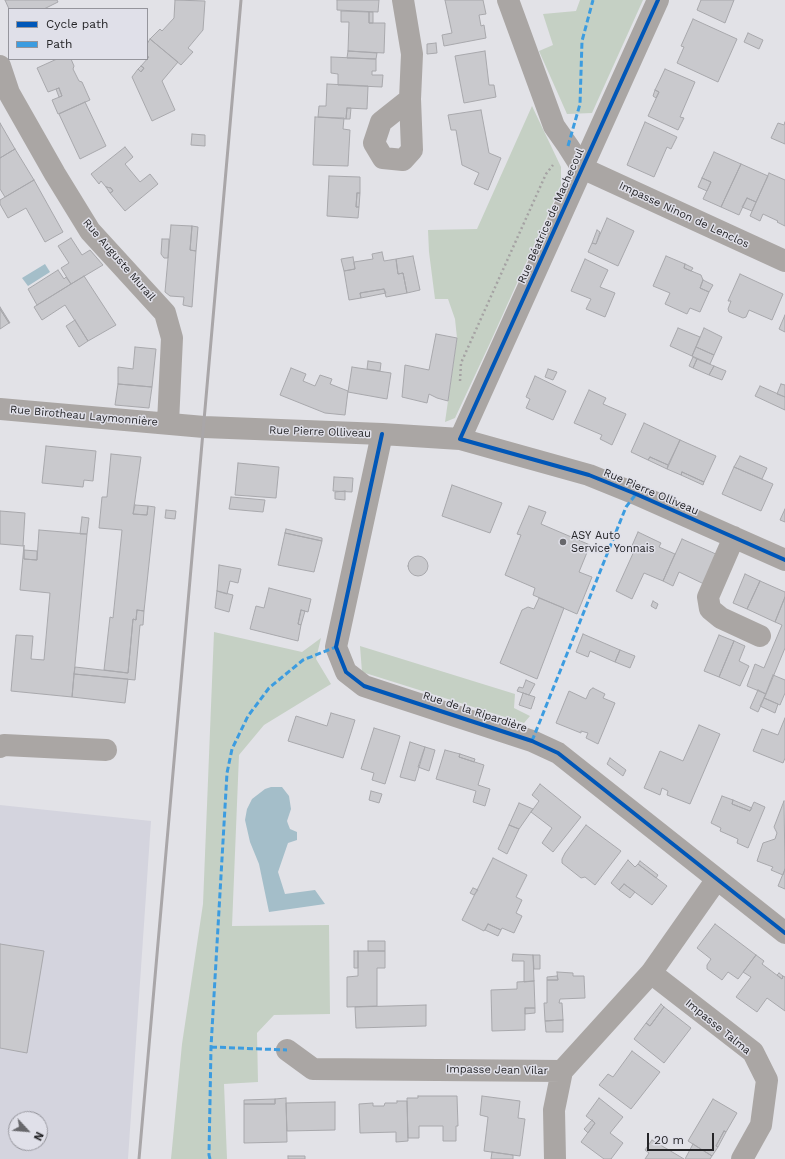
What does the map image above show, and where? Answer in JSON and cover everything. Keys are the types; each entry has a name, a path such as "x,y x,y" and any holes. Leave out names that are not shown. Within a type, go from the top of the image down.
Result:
{"street":[{"path":"403,0 412,54 410,99"},
{"path":"508,0 554,126 582,168"},
{"name":"Rue Béatrice de Machecoul","path":"460,439 658,0"},
{"name":"Rue Auguste Murail","path":"0,65 9,93 55,174 90,231 165,313 172,338 168,423"},
{"name":"Impasse Ninon de Lenclos","path":"582,168 785,261"},
{"name":"Rue Birotheau Laymonnière","path":"0,410 168,423"},
{"name":"Rue Pierre Olliveau","path":"168,423 204,427 382,434 460,439 589,475 636,494 785,560"},
{"name":"Rue de la Ripardière","path":"382,434 336,647 346,672 364,686 532,741 558,753 785,933"},
{"path":"734,538 708,597 710,609 721,618 760,636"},
{"path":"0,747 4,745 106,750"},
{"name":"Impasse Jean Vilar","path":"287,1050 313,1069 562,1071 651,974 716,879"},
{"name":"Impasse Talma","path":"651,974 753,1052 767,1080 761,1125 742,1159"},
{"path":"555,1159 554,1110 562,1071"}],"path":[{"path":"477,400 459,391 461,363 546,174 568,146"}],"shaded area":[{"path":"580,0 643,0 592,113 567,114 539,51 553,45 543,14 576,11"},
{"path":"532,106 561,167 561,185 455,418 445,422 457,338 455,319 448,299 435,299 429,252 428,230 477,229"},
{"path":"214,632 302,652 321,638 316,659 331,684 264,725 239,755 232,926 329,925 330,1014 274,1015 257,1033 258,1082 224,1084 227,1159 171,1159 182,1044 203,904"},
{"path":"360,646 515,694 514,708 530,716 524,723 362,672"},
{"path":"0,805 151,821 128,1159 0,1159"}],"water":[{"path":"45,264 50,272 28,286 22,278"},
{"path":"271,787 282,787 289,796 291,809 287,821 290,829 297,832 297,840 288,843 278,872 285,894 315,890 325,904 269,912 259,864 250,842 245,820 247,809 252,799 265,789"}],"building":[{"path":"5,0 57,0 58,2 46,8 9,8"},
{"path":"175,0 205,1 203,30 188,48 193,52 181,65 150,39 160,29 162,31 174,18"},
{"path":"337,0 379,0 378,12 337,10"},
{"path":"445,0 483,0 486,14 479,15 481,26 484,25 486,38 444,46 442,35 452,33"},
{"path":"701,0 734,0 725,23 697,10"},
{"path":"341,11 369,12 369,23 385,23 384,53 348,51 349,22 341,22"},
{"path":"369,12 373,12 373,23 369,23"},
{"path":"693,19 737,39 718,82 677,63 684,47 681,46"},
{"path":"748,33 763,40 759,49 744,42"},
{"path":"150,39 178,62 162,81 175,110 152,121 132,77 138,69 141,72 144,68 141,66 148,60 148,42"},
{"path":"436,43 437,53 427,54 427,44"},
{"path":"348,51 377,53 376,59 347,58"},
{"path":"485,51 489,85 494,85 496,97 464,103 455,56"},
{"path":"331,57 376,59 376,71 372,71 372,75 383,75 382,87 338,85 338,74 331,73"},
{"path":"55,60 71,60 74,66 73,69 79,81 82,82 90,100 58,114 52,100 62,96 59,88 48,92 37,68"},
{"path":"141,66 144,68 141,72 138,69"},
{"path":"665,69 695,82 680,117 684,118 678,130 648,116 659,92 655,90"},
{"path":"327,84 368,86 367,109 347,108 346,119 318,117 319,106 326,106"},
{"path":"59,88 62,96 59,97 56,89"},
{"path":"655,90 659,92 656,98 653,96"},
{"path":"85,102 106,146 80,159 59,114"},
{"path":"347,108 351,108 350,119 346,119"},
{"path":"481,110 489,153 501,158 488,190 474,184 479,173 462,165 456,130 451,130 448,115"},
{"path":"315,117 344,118 343,129 350,130 348,166 313,165"},
{"path":"645,122 677,137 671,149 667,147 654,177 627,165"},
{"path":"785,122 785,144 771,138 778,123 784,125"},
{"path":"0,123 15,149 0,158"},
{"path":"192,134 205,135 205,146 191,145"},
{"path":"125,147 133,157 125,164 140,182 150,174 158,184 125,211 110,193 113,191 111,188 106,187 101,181 99,184 91,174"},
{"path":"15,149 34,180 5,197 0,189 0,158"},
{"path":"714,152 741,164 721,207 703,199 711,182 702,178"},
{"path":"741,164 768,176 756,202 747,198 739,215 721,207"},
{"path":"769,173 785,180 785,226 763,214 760,221 750,216"},
{"path":"329,176 360,177 360,193 357,193 356,207 359,207 358,218 327,216"},
{"path":"702,178 711,182 707,191 698,187"},
{"path":"34,180 63,232 45,242 26,208 8,218 0,204 0,200"},
{"path":"106,187 111,188 113,191 110,193"},
{"path":"357,193 360,193 359,207 356,207"},
{"path":"747,198 756,202 752,211 742,207"},
{"path":"607,218 634,231 618,266 588,252 592,243 596,244"},
{"path":"171,225 192,226 190,250 196,251 192,307 183,305 184,297 170,296 165,292"},
{"path":"192,226 198,227 196,251 190,250"},
{"path":"597,230 600,232 596,244 592,243"},
{"path":"71,238 82,255 90,250 103,265 71,284 61,268 69,263 58,246"},
{"path":"162,239 169,239 168,258 164,258 161,254"},
{"path":"382,252 384,261 396,259 398,274 403,273 407,293 386,297 384,289 360,293 361,298 349,300 344,271 355,269 354,262 373,259 372,254"},
{"path":"413,256 420,290 407,293 403,273 398,274 396,259"},
{"path":"666,256 685,264 684,268 701,275 703,280 700,288 709,292 700,312 690,308 687,314 665,304 670,293 653,286"},
{"path":"353,257 355,269 344,271 341,259"},
{"path":"585,259 608,270 600,287 615,293 605,317 586,309 591,299 571,291"},
{"path":"685,264 693,268 691,271 684,268"},
{"path":"58,270 64,279 66,277 71,284 37,305 28,289"},
{"path":"740,274 783,294 772,320 749,310 746,317 743,318 729,312 728,309 731,301 728,301"},
{"path":"84,276 116,325 88,341 65,305 42,320 34,307"},
{"path":"703,280 713,285 709,292 700,288"},
{"path":"384,289 386,293 361,298 360,293"},
{"path":"0,307 10,323 0,309"},
{"path":"0,309 9,323 0,329"},
{"path":"785,315 785,332 779,329"},
{"path":"75,320 88,341 79,347 66,326"},
{"path":"678,328 700,337 692,356 670,346"},
{"path":"704,328 722,337 714,355 696,347"},
{"path":"436,334 457,338 448,401 429,394 427,403 402,397 405,365 429,370"},
{"path":"135,347 156,349 152,387 118,384 118,367 133,369"},
{"path":"696,347 714,355 710,364 692,356"},
{"path":"693,357 697,359 693,368 689,366"},
{"path":"697,359 714,366 709,375 693,368"},
{"path":"368,361 381,363 380,371 367,369"},
{"path":"714,366 726,371 722,380 709,375"},
{"path":"352,367 391,373 387,399 348,392"},
{"path":"291,368 306,374 303,381 315,386 320,375 332,379 330,384 348,391 345,415 325,413 280,395"},
{"path":"548,369 557,372 553,380 545,377"},
{"path":"535,376 566,391 553,420 526,408 530,399 526,397"},
{"path":"118,384 152,387 149,408 115,405"},
{"path":"781,384 785,385 785,397 777,394"},
{"path":"760,386 785,397 785,410 755,396"},
{"path":"589,390 606,398 603,404 626,414 612,445 600,439 602,435 574,423"},
{"path":"644,423 680,440 668,465 650,457 648,460 631,452"},
{"path":"680,440 716,456 704,482 682,472 681,475 667,469"},
{"path":"46,446 96,451 93,481 84,480 83,487 42,483"},
{"path":"111,454 141,457 133,514 147,515 148,506 155,507 144,611 137,610 136,620 133,619 128,673 104,670 110,617 113,618 122,530 99,528 102,497 107,497"},
{"path":"740,456 767,468 762,479 734,467"},
{"path":"650,457 668,465 667,469 648,460"},
{"path":"238,463 279,467 276,498 235,495"},
{"path":"734,467 773,484 761,511 722,494"},
{"path":"682,472 704,482 703,485 681,475"},
{"path":"334,477 353,478 352,492 333,491"},
{"path":"452,485 502,503 490,533 442,516"},
{"path":"345,491 345,500 335,499 335,492"},
{"path":"231,497 265,500 263,512 229,509"},
{"path":"135,505 148,506 147,515 133,514"},
{"path":"529,506 546,512 541,524 590,545 579,572 592,577 577,614 533,595 535,588 505,575 521,535 517,534"},
{"path":"785,509 785,522 780,520"},
{"path":"166,510 176,511 175,519 165,518"},
{"path":"0,511 25,513 23,546 0,544"},
{"path":"82,517 89,518 87,534 80,534"},
{"path":"286,529 322,538 322,541 285,533"},
{"path":"39,530 87,534 72,697 11,691 16,635 33,636 31,659 44,660 50,593 20,590 24,545 24,559 37,560"},
{"path":"638,532 661,543 659,547 675,554 663,581 644,573 632,599 616,591 635,549 631,548"},
{"path":"285,533 322,541 314,572 278,565"},
{"path":"682,539 718,555 704,584 679,572 673,586 663,581"},
{"path":"24,550 37,551 37,560 24,559"},
{"path":"418,556 425,559 428,566 425,573 418,576 411,573 408,566 411,559"},
{"path":"219,565 241,569 238,583 230,581 227,594 217,591"},
{"path":"745,574 760,581 747,609 733,603"},
{"path":"760,581 785,592 785,597 775,622 747,609"},
{"path":"269,588 311,599 308,612 301,610 298,624 301,625 298,641 250,629 256,606 264,608"},
{"path":"217,591 233,595 229,612 215,608"},
{"path":"785,597 785,648 766,694 747,686 755,664 764,668 782,625 775,622"},
{"path":"539,598 564,608 537,679 500,663 522,610 528,607 534,609"},
{"path":"653,601 658,604 656,609 651,606"},
{"path":"137,610 144,611 143,625 140,625 135,680 74,674 75,667 128,673 133,619 136,620"},
{"path":"301,610 305,611 301,625 298,624"},
{"path":"583,634 620,650 615,662 590,651 588,657 576,652"},
{"path":"719,635 734,641 719,677 704,671"},
{"path":"734,641 745,646 739,661 749,666 740,686 719,677"},
{"path":"620,650 635,656 630,668 615,662"},
{"path":"74,674 128,679 125,703 72,697"},
{"path":"773,675 785,680 785,693 780,705 764,698"},
{"path":"526,680 535,684 529,695 517,691 519,687 523,688"},
{"path":"593,688 605,694 603,698 615,703 598,744 586,738 588,733 581,731 581,733 556,723 569,691 586,699 590,690"},
{"path":"758,690 766,694 758,712 750,708"},
{"path":"523,693 535,697 531,709 519,705"},
{"path":"764,698 778,704 775,713 760,706"},
{"path":"331,713 355,720 343,758 288,741 296,716 327,726"},
{"path":"785,718 785,758 783,763 753,751 762,729 778,735"},
{"path":"699,725 720,734 690,804 667,795 668,791 662,788 660,795 644,788 660,751 683,761"},
{"path":"374,728 400,736 385,784 372,780 374,773 361,769"},
{"path":"410,742 425,747 415,781 400,777"},
{"path":"425,747 435,750 429,771 418,767"},
{"path":"445,750 460,754 459,757 484,765 478,785 490,789 485,806 473,802 476,791 436,779"},
{"path":"460,754 475,759 474,762 459,757"},
{"path":"610,758 626,770 623,776 607,764"},
{"path":"540,784 581,817 553,852 542,843 552,828 531,812 539,801 532,795"},
{"path":"371,791 382,794 379,803 369,800"},
{"path":"722,796 733,800 732,804 750,811 754,802 765,807 748,848 737,843 738,839 720,831 721,828 711,823"},
{"path":"733,800 752,808 750,811 732,804"},
{"path":"784,801 785,869 783,875 771,870 773,867 757,861 763,843 775,839 777,833 774,827"},
{"path":"519,803 533,809 519,829 509,825"},
{"path":"509,825 519,829 507,854 498,849"},
{"path":"586,825 621,851 595,885 585,877 581,878 562,863 565,853"},
{"path":"493,858 527,875 516,897 522,900 516,913 522,916 514,933 502,928 501,930 488,924 484,931 462,920"},
{"path":"628,860 635,867 638,864 667,886 652,905 624,884 619,890 611,883"},
{"path":"640,861 658,875 656,878 638,864"},
{"path":"785,869 785,889 778,886"},
{"path":"624,884 635,892 630,898 619,890"},
{"path":"473,888 478,890 474,895 470,893"},
{"path":"488,924 501,930 498,936 485,930"},
{"path":"715,924 756,955 738,979 728,972 722,980 707,969 707,965 711,959 697,948"},
{"path":"368,941 385,941 385,951 368,951"},
{"path":"0,944 44,951 27,1053 0,1048"},
{"path":"354,951 358,951 358,968 354,968"},
{"path":"358,951 385,951 385,968 377,968 377,1006 347,1007 347,977 358,976"},
{"path":"513,954 533,955 534,981 524,982 524,961 512,961"},
{"path":"533,955 540,955 540,969 534,969"},
{"path":"756,955 764,961 762,964 782,979 783,976 785,977 785,1011 767,998 757,1012 736,997 751,977 743,972"},
{"path":"557,972 573,973 573,976 584,976 585,998 560,999 559,1003 562,1003 563,1020 545,1021 544,1003 547,1003 547,980 558,980"},
{"path":"779,973 783,976 782,979 777,975"},
{"path":"557,976 558,980 547,980 547,977"},
{"path":"534,981 535,1008 525,1008 525,1030 492,1031 491,990 517,989 517,982"},
{"path":"661,1004 664,1007 650,1026 646,1023"},
{"path":"426,1005 426,1026 356,1028 355,1007"},
{"path":"664,1007 691,1028 664,1063 634,1039 646,1023 650,1026"},
{"path":"525,1008 535,1008 535,1013 525,1014"},
{"path":"563,1020 563,1032 546,1032 545,1021"},
{"path":"632,1051 660,1072 631,1109 599,1085 608,1074 613,1077"},
{"path":"418,1096 457,1096 458,1126 456,1126 456,1141 443,1141 443,1126 419,1126 419,1138 408,1138 407,1098 418,1098"},
{"path":"482,1096 520,1101 518,1118 525,1119 520,1156 484,1151 488,1117 480,1115"},
{"path":"286,1098 287,1142 244,1143 244,1104 275,1104 275,1099"},
{"path":"599,1098 623,1117 610,1133 623,1143 611,1159 604,1159 581,1142 595,1123 586,1116"},
{"path":"275,1099 275,1104 244,1104 244,1100"},
{"path":"713,1099 737,1113 726,1132 724,1131 716,1146 718,1147 712,1156 688,1141"},
{"path":"397,1101 407,1101 408,1141 396,1142 396,1132 360,1133 359,1104 373,1103 373,1106 384,1106 385,1103 397,1103"},
{"path":"335,1102 335,1130 287,1131 286,1103"},
{"path":"592,1120 595,1123 588,1133 584,1129"},
{"path":"724,1131 726,1132 718,1147 716,1146"},
{"path":"652,1140 684,1159 645,1159 649,1153 645,1150"},
{"path":"693,1144 712,1156 710,1159 685,1159"},
{"path":"492,1152 513,1155 513,1159 491,1159"},
{"path":"288,1156 305,1156 305,1159 288,1159"}],"railway":[{"path":"139,1159 241,0"}],"marked path":[{"path":"568,146 580,104 582,41 593,0"},
{"path":"532,741 626,507 636,494"},
{"path":"210,1159 211,1047 227,773 232,749 248,716 269,688 303,660 336,647"},
{"path":"211,1047 287,1050"}],"cycle path":[{"path":"658,0 460,439 589,475 636,494 785,560"},
{"path":"382,434 336,647 346,672 364,686 532,741 558,753 785,933"}],"place":[{"name":"ASY Auto Service Yonnais","path":"563,542"}]}
